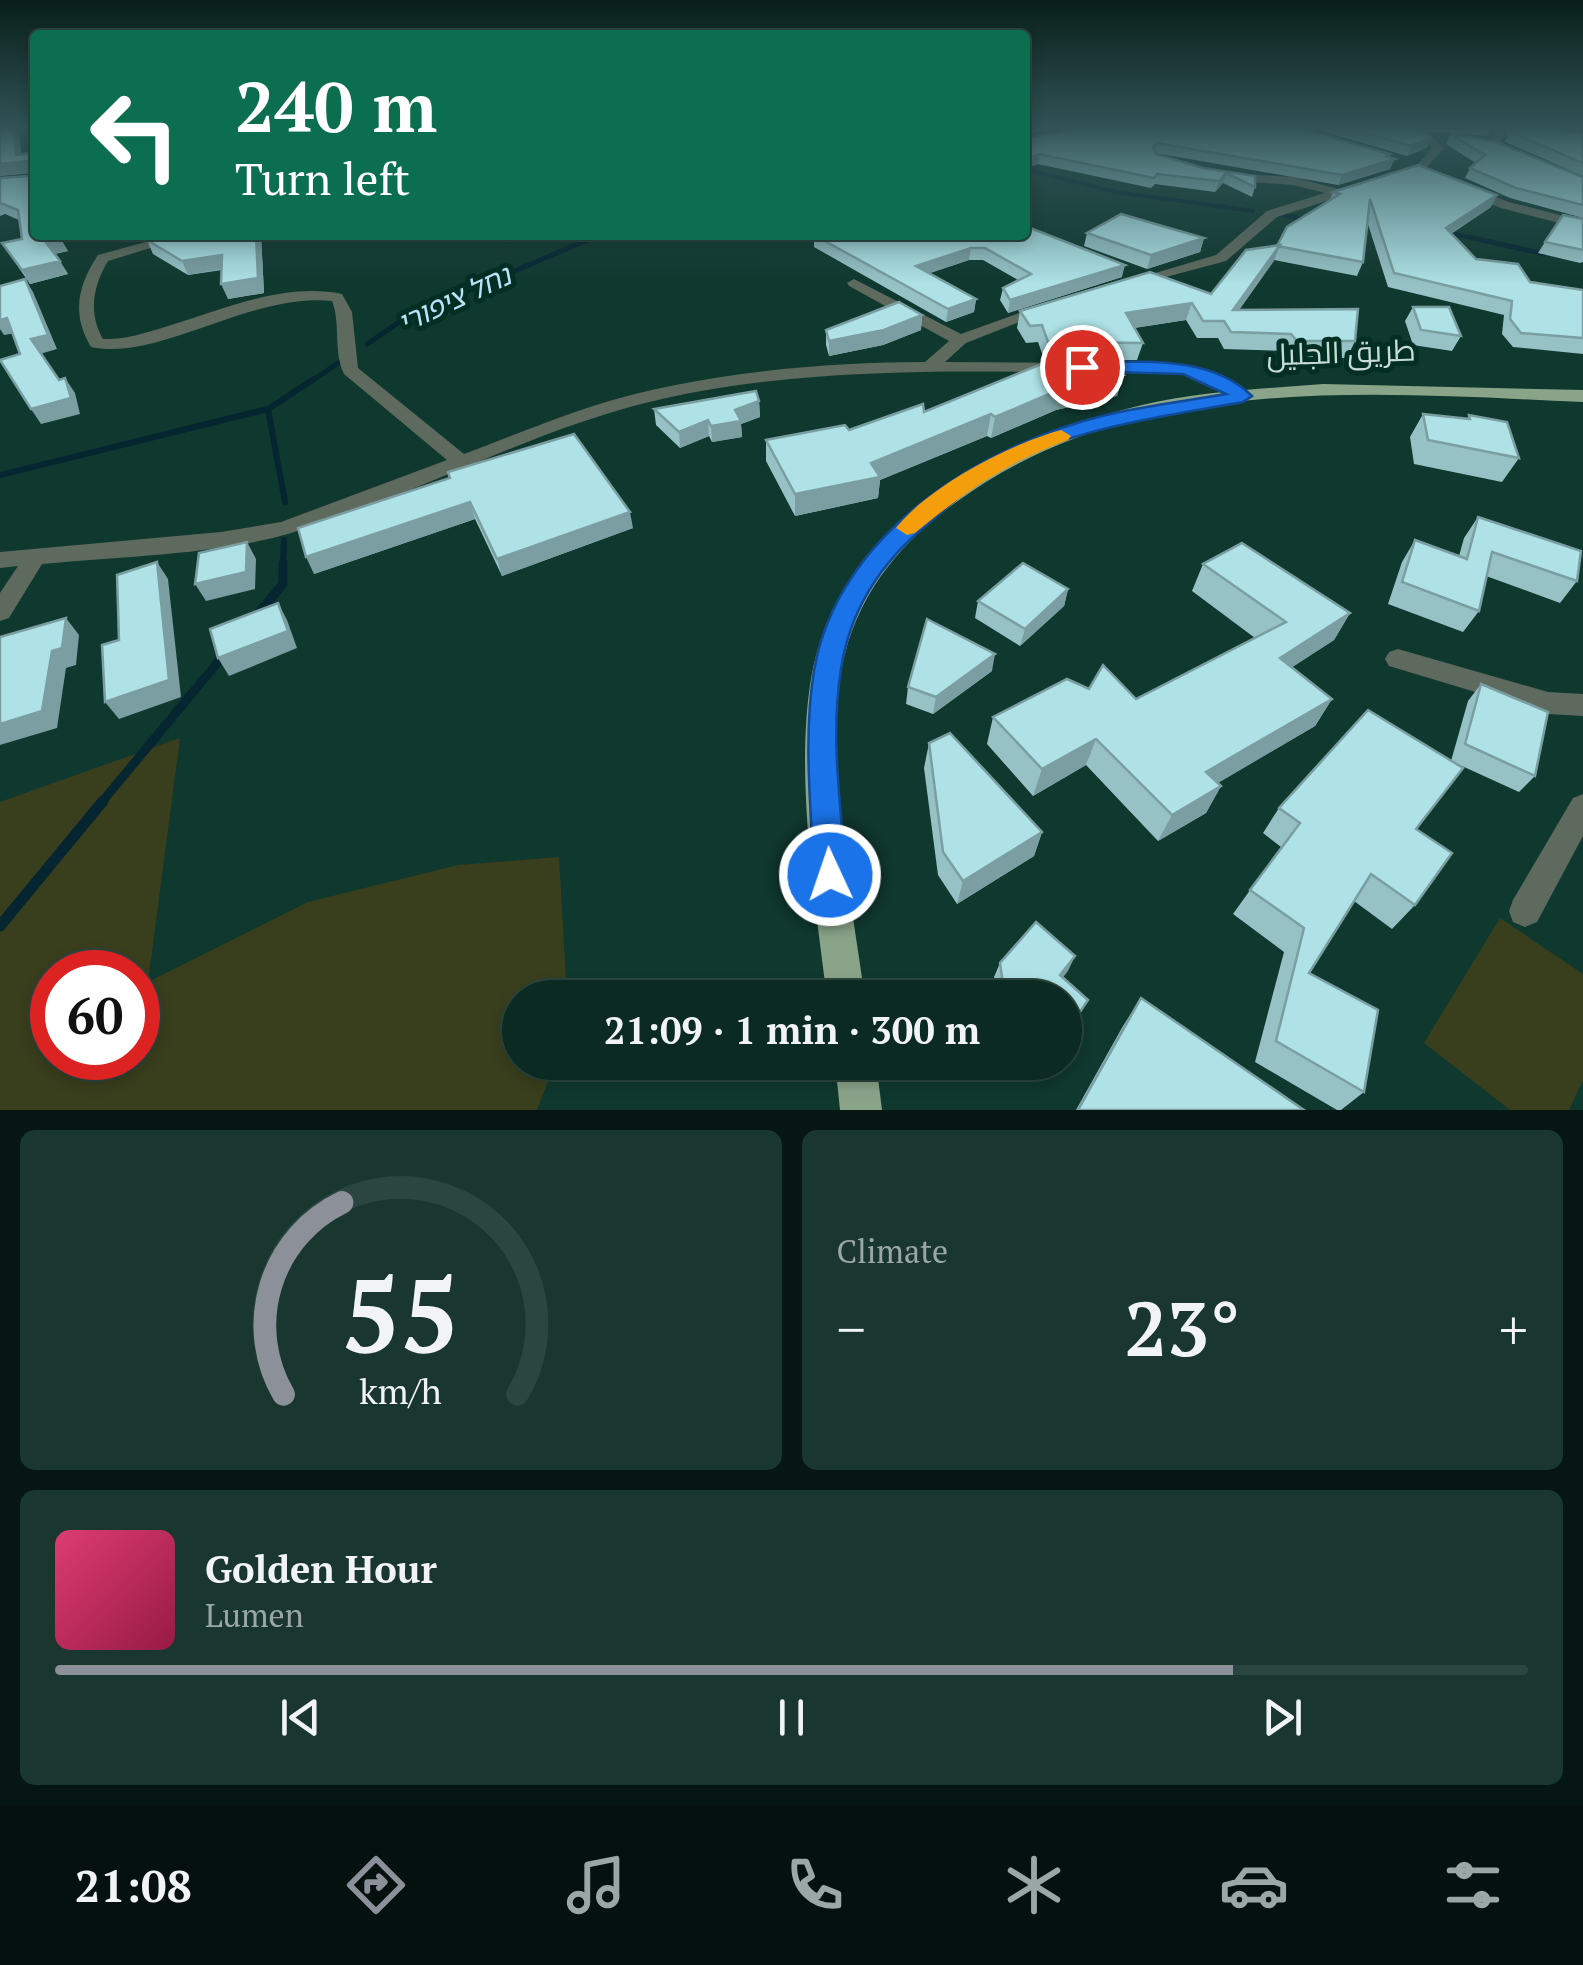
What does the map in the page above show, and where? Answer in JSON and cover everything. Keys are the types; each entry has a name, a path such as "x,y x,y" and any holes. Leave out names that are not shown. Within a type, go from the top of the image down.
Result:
{"main road":[{"name":"طريق الجليل","path":"844,980 830,875 822,735 828,668 844,611 868,571 930,508 1014,453 1108,420 1243,396 1432,390 1583,396"},
{"path":"857,1080 860,1110"}],"street":[{"path":"1260,181 1294,181 1334,192"},
{"path":"1110,289 1221,258 1272,214 1371,181"},
{"path":"1452,184 1504,205 1583,225"},
{"path":"168,240 102,258 84,300 84,318 97,343 124,344 274,302 317,295 336,297 345,311 342,352 350,370 462,462"},
{"path":"1130,272 1147,278"},
{"path":"854,283 960,340"},
{"path":"932,365 960,340 1074,300"},
{"path":"0,560 221,540 286,528 601,409 664,393 808,370 932,365 1185,369 1210,377 1243,396"},
{"path":"0,612 35,556"},
{"path":"1398,659 1548,703 1583,705"},
{"path":"1525,911 1583,807"}],"green space":[{"path":"180,738 152,950 30,950 30,1080 160,1080 160,976 308,902 458,865 559,857 566,980 502,980 502,1080 548,1080 537,1110 0,1110 0,802"},
{"path":"1500,918 1583,974 1583,1080 1569,1110 1510,1110 1424,1043"}],"building":[{"path":"0,181 30,181 30,240 50,240 45,241 60,261 22,270 2,243 22,239 18,210 0,203"},
{"path":"1368,181 1460,181 1497,195 1446,228 1476,259 1518,264 1530,282 1583,290 1583,338 1521,333 1510,319 1512,301 1394,273 1370,199 1363,262 1277,246 1287,227 1340,194 1333,192"},
{"path":"1499,181 1583,181 1583,205"},
{"path":"1121,214 1204,238 1151,255 1087,233"},
{"path":"1563,215 1583,219 1583,250 1545,242"},
{"path":"1030,228 1125,265 1010,300 1003,288 1031,274 985,248 971,248 916,266 976,299 948,309 823,240 1030,240"},
{"path":"147,240 256,240 258,278 221,284 222,255 182,261"},
{"path":"1280,245 1233,310 1358,309 1355,341 1297,341 1291,334 1231,332 1224,321 1203,321 1192,303 1126,313 1143,343 1048,342 1042,325 1030,326 1020,311 1150,272 1211,294 1246,250"},
{"path":"25,279 48,335 31,339 59,380 65,378 71,398 31,409 0,360 20,354 7,318 0,320 0,286"},
{"path":"899,302 922,315 884,330 829,341 826,330"},
{"path":"1413,307 1449,307 1461,336 1421,330"},
{"path":"1055,356 1090,356 1123,375 1061,389 871,463 880,477 795,494 766,440 845,425 849,430 923,404 924,412 1044,363 1058,362"},
{"path":"756,391 759,401 735,410 741,421 711,426 708,420 679,432 654,409"},
{"path":"1423,414 1470,419 1469,415 1507,422 1519,458 1428,440"},
{"path":"574,434 630,512 497,559 470,502 306,557 298,528 450,478 448,472"},
{"path":"1478,517 1581,551 1577,581 1492,552 1479,611 1402,582 1415,540 1467,559"},
{"path":"247,542 246,572 195,584 199,553"},
{"path":"1242,543 1350,613 1280,658 1332,699 1206,772 1221,786 1172,815 1096,739 1042,769 993,717 1067,679 1089,689 1103,665 1136,699 1286,622 1203,564"},
{"path":"157,562 169,680 105,702 102,645 119,640 117,575"},
{"path":"1023,563 1068,589 1025,629 978,601"},
{"path":"278,603 288,631 218,658 210,629"},
{"path":"66,618 62,648 52,651 42,711 0,724 0,637"},
{"path":"927,619 995,654 936,697 908,687"},
{"path":"1481,684 1548,712 1535,776 1465,744"},
{"path":"1368,710 1463,768 1416,829 1452,853 1415,905 1371,874 1309,973 1378,1010 1364,1092 1276,1041 1304,928 1250,890 1300,823 1279,808"},
{"path":"950,733 1042,832 963,881 943,852 929,743"},
{"path":"1036,922 1075,956 1060,975 1066,980 1002,980 1000,963"},
{"path":"1141,998 1304,1110 1078,1110"}],"waterway":[{"path":"1072,181 1116,192 1253,211"},
{"path":"1281,215 1307,219"},
{"path":"1446,232 1480,240"},
{"path":"1469,237 1544,254"},
{"name":"נחל ציפורי","path":"367,344 405,318 587,240"},
{"path":"310,382 341,361"},
{"path":"268,409 314,379"},
{"path":"0,475 268,409"},
{"path":"268,409 285,502"},
{"path":"283,565 284,540"},
{"path":"258,614 283,584 283,565"},
{"path":"101,803 223,656"},
{"path":"0,926 103,801"}],"slow traffic":[{"path":"907,528 974,476 1014,453 1061,436"}],"route":[{"path":"830,875 822,735 828,668 844,611 868,571 896,538 974,476 1014,453 1108,420 1243,396 1210,377 1185,369 1082,367"}]}
